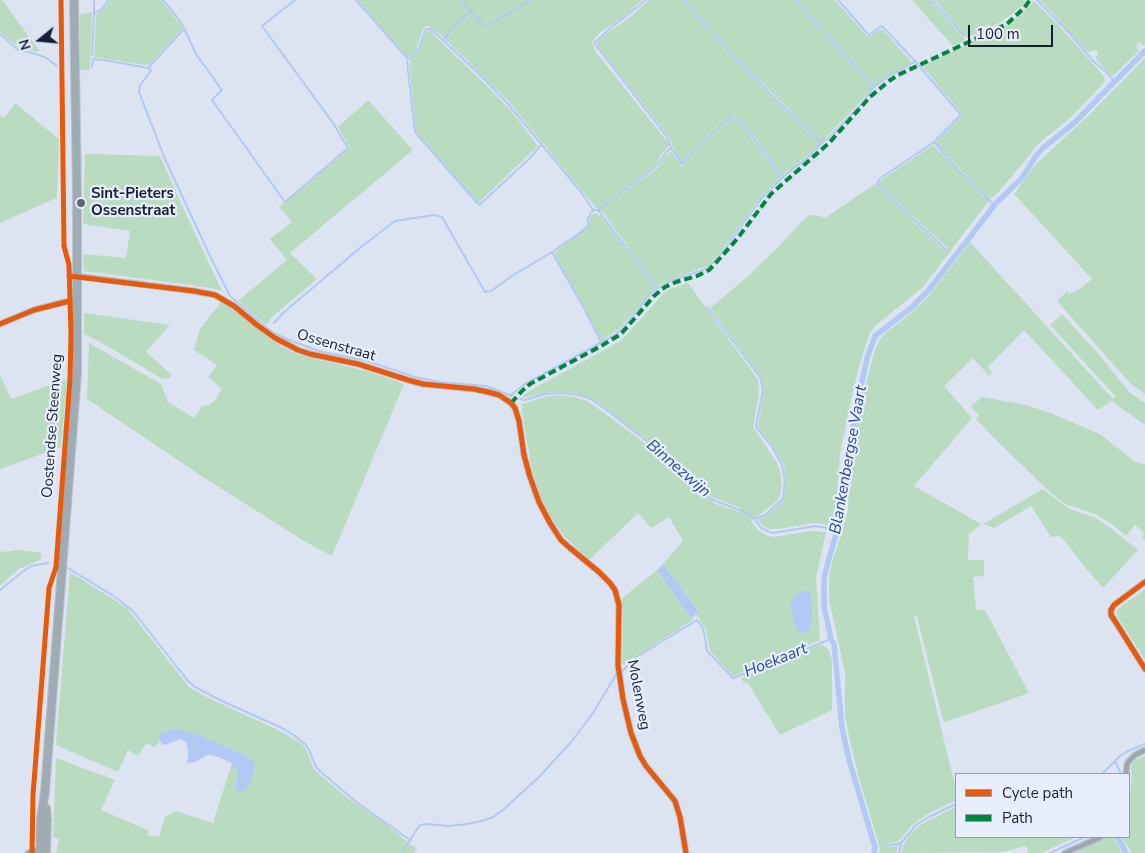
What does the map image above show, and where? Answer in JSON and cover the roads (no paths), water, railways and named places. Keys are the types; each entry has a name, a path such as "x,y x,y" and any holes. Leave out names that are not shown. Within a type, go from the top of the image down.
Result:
{"main road":[{"name":"Oostendse Steenweg","path":"43,851 41,819 45,791 76,400 78,343 74,0"}],"street":[{"name":"Ossenstraat","path":"76,276 194,291 215,296 234,306 266,332 286,345 298,350 358,364 423,384 488,392 499,395 511,403"},
{"path":"0,324 34,310 77,300"},
{"name":"Molenweg","path":"511,403 515,408 519,421 526,465 534,488 550,522 562,540 599,572 615,590 618,605 618,666 628,721 635,745 646,766 670,794 677,806 686,853"},
{"path":"1145,582 1110,610 1111,615 1145,669"},
{"path":"1126,773 1129,761 1135,755 1145,750"},
{"path":"1065,853 1099,838"},
{"name":"Oostendse Steenweg","path":"28,853 43,851"}],"water":[{"path":"663,564 699,612 691,618 657,570"},
{"path":"806,591 811,596 812,615 811,626 808,631 803,633 798,632 790,606 793,598"},
{"path":"179,729 202,736 254,761 253,775 244,792 238,791 235,787 238,771 231,763 211,755 205,756 196,762 187,763 188,750 186,742 181,739 165,745 162,744 159,736 161,733"}],"waterway":[{"path":"94,0 94,14"},
{"path":"92,55 94,14 103,8 108,0"},
{"path":"163,0 177,17 196,54 222,90 212,100 285,202 348,148 333,123 262,26 295,0"},
{"path":"356,0 408,59 419,48 426,29 430,29 443,40 508,104 581,192 593,210 598,210"},
{"path":"443,40 456,24 471,11 462,0"},
{"path":"471,11 486,27 531,0"},
{"path":"646,0 594,43 667,137 671,148 682,164"},
{"path":"683,0 739,62 822,143 862,103 874,87"},
{"path":"795,0 874,87 916,61"},
{"path":"838,0 869,35 882,26 961,115 934,142 957,169 994,205"},
{"path":"932,0 964,36"},
{"path":"1037,0 1115,82"},
{"path":"148,68 184,29"},
{"name":"Binnezwijn","path":"0,34 18,50 45,57 57,66"},
{"name":"Blankenbergse Vaart","path":"874,853 875,847 849,760 842,728 834,644 831,639 824,607 824,578 842,518 847,455 867,358 875,336 911,308 928,291 996,203 1022,178 1043,148 1074,123 1145,51"},
{"name":"Binnezwijn","path":"92,67 93,59 148,68 151,71 140,85 139,92 165,159 230,296 266,327 289,340 319,351 367,361 415,377 439,382 486,386 512,396"},
{"path":"407,61 415,132 479,205 528,160 541,145"},
{"path":"511,395 525,384 613,336 623,328 656,289 670,281 708,267 718,258 761,199 783,177 751,134 740,121 732,116 681,163"},
{"path":"934,142 879,179 877,184 945,249"},
{"path":"783,177 822,143"},
{"path":"657,288 598,210 659,164 666,152 671,148"},
{"path":"274,323 283,313 361,247 395,221 434,215 442,217 485,292 491,291 578,234 589,225 587,220 593,210"},
{"path":"552,252 601,342"},
{"path":"707,307 760,377 763,390 756,427 771,445 782,465 785,480 783,499 765,515 755,519"},
{"name":"Binnezwijn","path":"520,399 525,400 545,394 562,393 591,399 658,450 711,499 749,514 761,528 772,533 816,526 837,533"},
{"path":"0,590 31,566 48,563"},
{"path":"68,568 115,597 133,611 188,681 195,687 295,736 305,744 316,767 321,772 355,801 410,840"},
{"name":"Hoekaart","path":"622,671 638,656 697,620 704,632 707,651 733,678 831,639"},
{"path":"402,853 420,825 449,826 467,824 493,817 503,810 540,776 572,741 593,713 617,673"},
{"path":"1121,773 1115,761 1126,752 1145,744"},
{"path":"1103,773 1115,761"},
{"path":"899,853 901,843 917,824 955,804"},
{"path":"1050,853 1083,838"},
{"path":"1118,838 1126,853"},
{"path":"889,845 901,843"}],"place":[{"name":"Sint-Pieters Ossenstraat","path":"81,203"}]}
